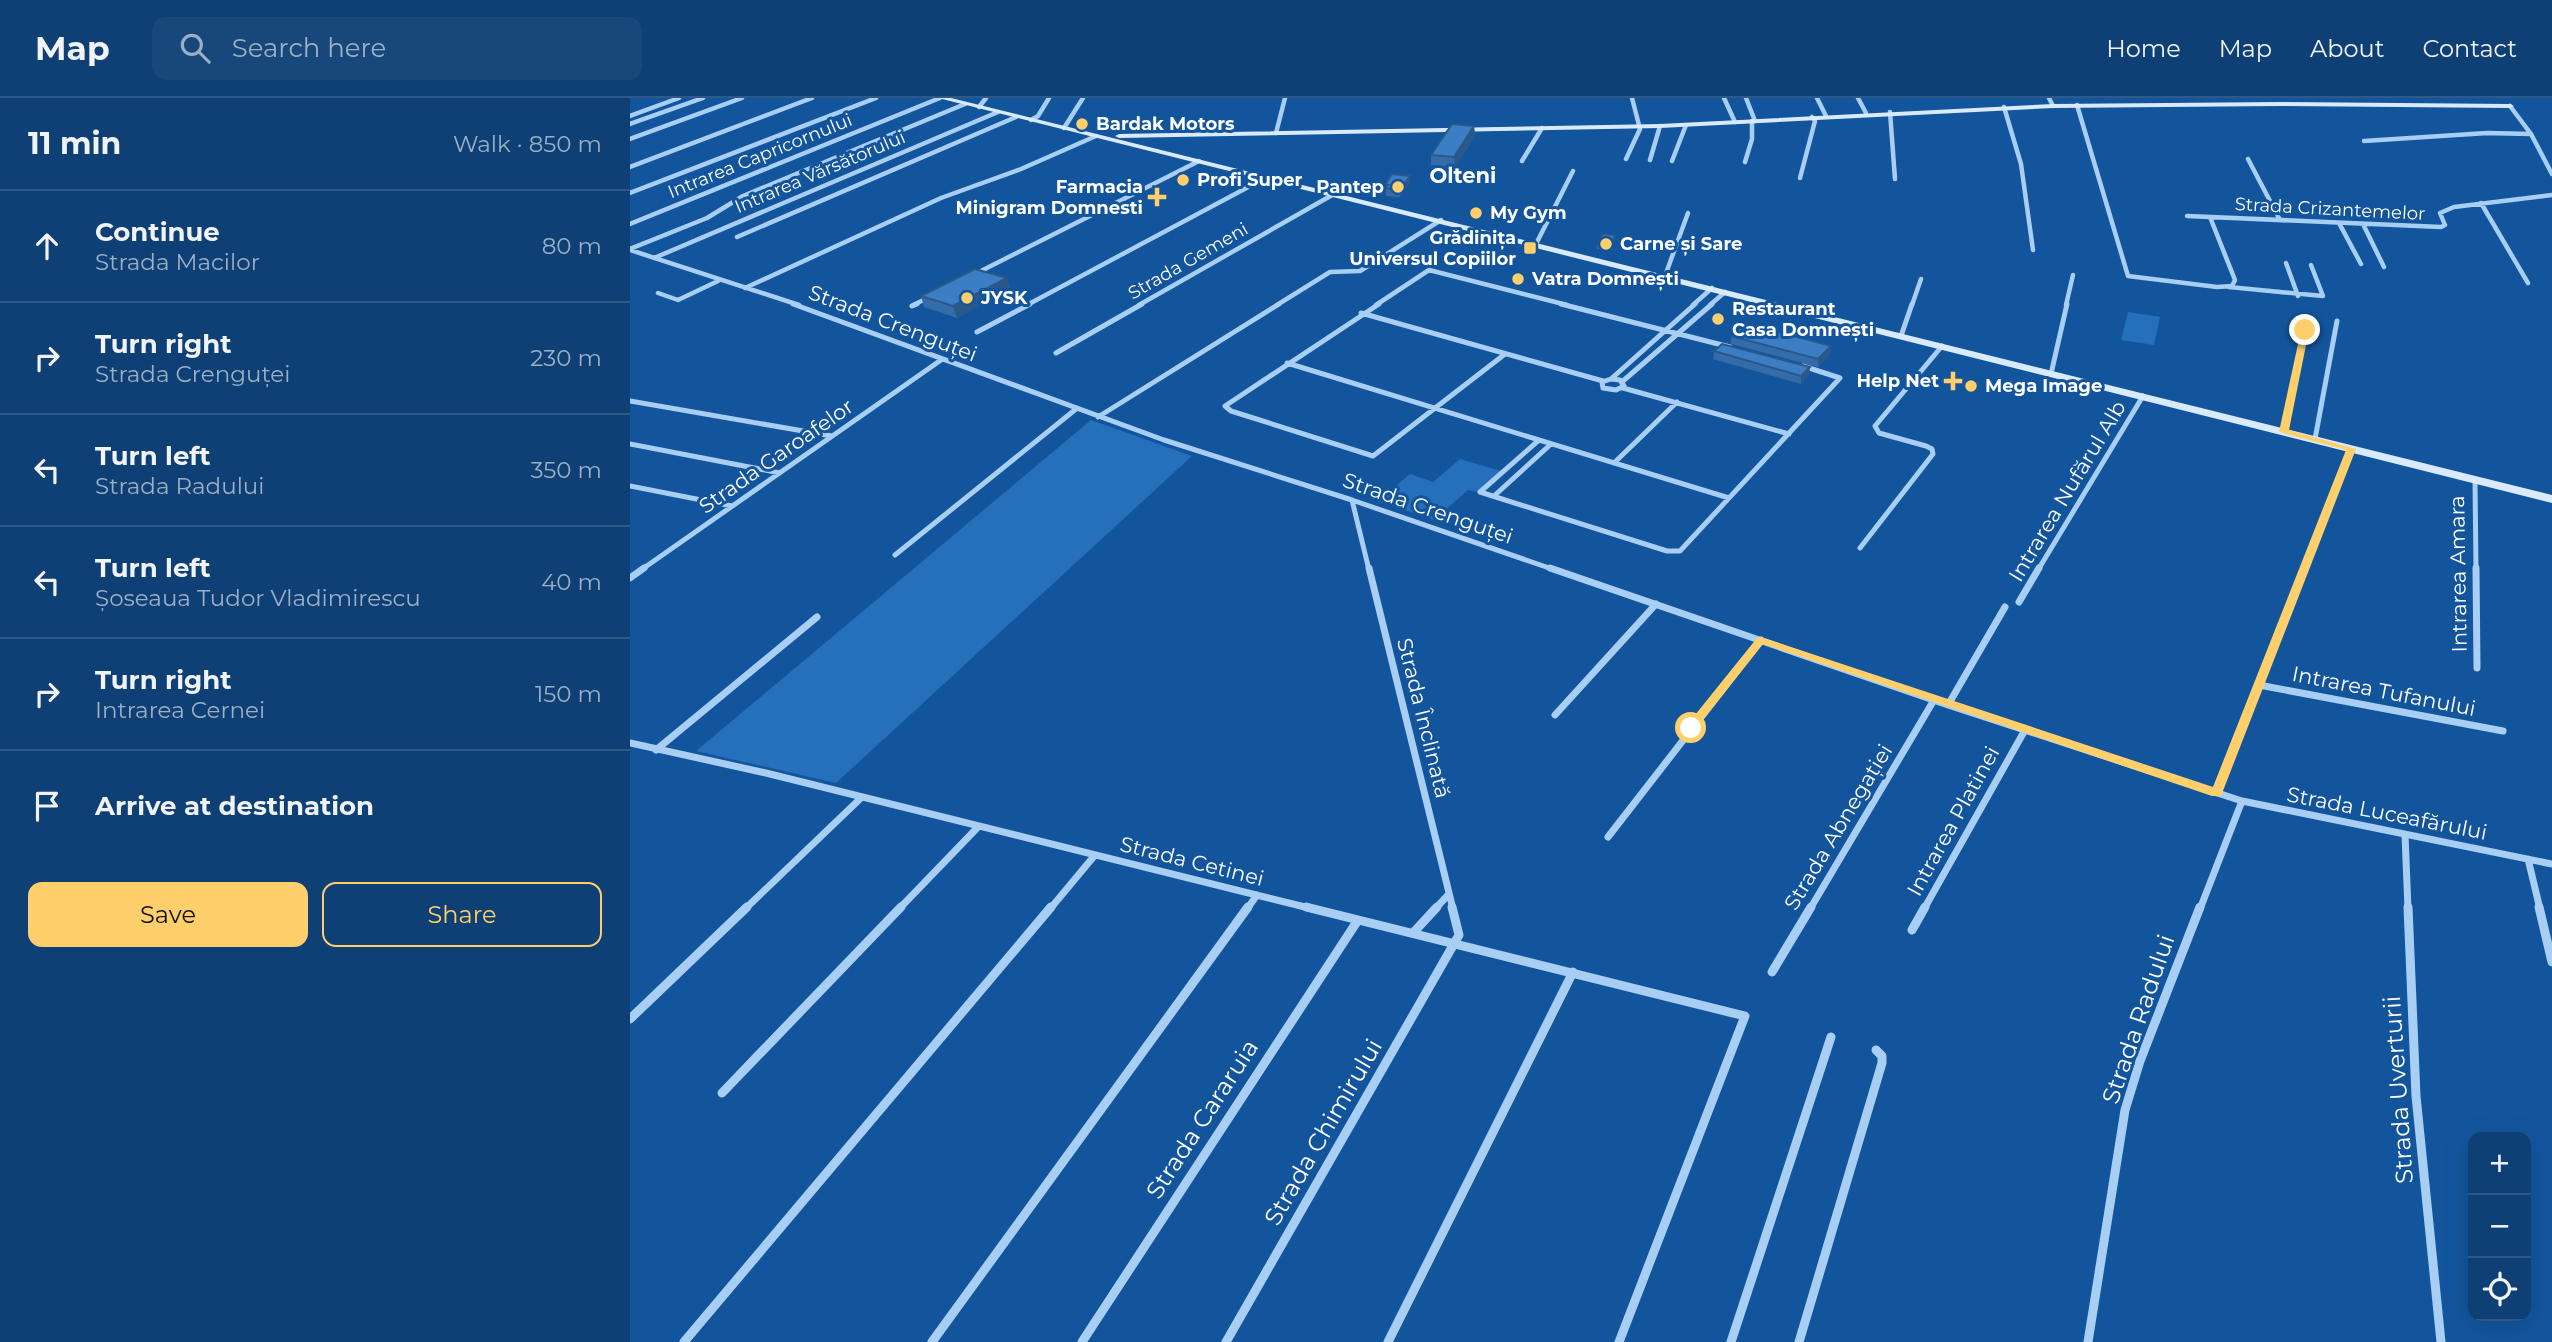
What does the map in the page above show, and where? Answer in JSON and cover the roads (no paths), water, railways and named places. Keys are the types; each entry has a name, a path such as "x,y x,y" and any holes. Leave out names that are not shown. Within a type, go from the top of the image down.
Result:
{"main road":[{"path":"941,98 1441,220 2552,499"},
{"path":"2502,98 2510,106"},
{"path":"1096,136 1660,126 2004,107 2051,102 2077,105 2510,106"}],"street":[{"path":"630,116 680,98"},
{"path":"630,124 704,98"},
{"path":"630,139 742,98"},
{"path":"630,167 812,98"},
{"path":"630,193 876,98"},
{"name":"Intrarea Capricornului","path":"630,224 941,98"},
{"path":"979,107 986,98"},
{"path":"1031,120 1038,116 1049,98"},
{"path":"1064,128 1083,98"},
{"path":"1276,133 1285,98"},
{"path":"1626,159 1640,126 1632,98"},
{"path":"1724,98 1735,122"},
{"path":"1745,162 1754,121 1746,98"},
{"path":"1817,98 1826,116"},
{"path":"1858,98 1866,114"},
{"path":"630,250 707,218 743,196 965,104"},
{"path":"2077,105 2125,274 2136,279 2298,296 2323,296 2311,265"},
{"path":"2510,106 2532,134 2552,174"},
{"path":"2004,107 2021,164 2033,250"},
{"name":"Intrarea Vărsătorului","path":"653,259 998,112"},
{"path":"1890,112 1895,180"},
{"path":"737,237 1016,117"},
{"path":"1800,178 1815,121 1812,117"},
{"path":"1672,161 1686,125"},
{"path":"1650,160 1660,126"},
{"path":"1522,161 1542,128"},
{"path":"2364,141 2487,133 2532,134"},
{"path":"745,289 941,198 1021,169 1096,136"},
{"path":"2248,159 2280,220"},
{"path":"972,276 1199,160"},
{"path":"1536,244 1573,171"},
{"path":"977,332 1267,177"},
{"name":"Strada Gemeni","path":"1056,353 1334,194"},
{"name":"Strada Crizantemelor","path":"2187,216 2444,227 2440,213 2454,207 2552,195"},
{"path":"2481,202 2528,283"},
{"path":"1665,276 1688,213"},
{"name":"Strada Crizantemelor","path":"2210,217 2235,280 2228,287"},
{"path":"1098,417 1330,272 1360,271 1441,220"},
{"path":"2339,223 2361,264"},
{"path":"2363,224 2384,267"},
{"name":"Strada Crenguței","path":"630,250 834,317 941,360 1098,417 1352,500 1948,705 2217,793"},
{"path":"2286,263 2298,296"},
{"path":"1505,354 1370,456 1225,408 1422,272 1432,270 1743,350"},
{"path":"2051,373 2073,275"},
{"path":"1901,336 1921,279"},
{"path":"657,293 678,300 719,280"},
{"path":"1361,313 1604,381 1611,379 1712,288"},
{"path":"1604,381 1601,386 1606,390 1623,385 1725,292"},
{"path":"912,306 936,294"},
{"path":"2315,439 2337,321"},
{"path":"2284,432 2305,330"},
{"path":"1860,548 1933,454 1932,449 1926,446 1879,433 1875,426 1942,346"},
{"path":"1639,353 1652,357"},
{"name":"Strada Garoafelor","path":"630,578 941,360"},
{"path":"1287,363 1729,498"},
{"path":"1539,440 1480,492 1675,552 1683,549 1840,378 1794,364"},
{"path":"1611,379 1677,402 1789,434"},
{"name":"Intrarea Nufărul Alb","path":"2019,602 2143,396"},
{"path":"630,401 832,436"},
{"path":"1614,463 1677,402"},
{"path":"895,555 1076,408"},
{"path":"630,444 780,472"},
{"path":"1494,496 1551,444"},
{"path":"2217,793 2351,449"},
{"name":"Intrarea Amara","path":"2475,480 2477,668"},
{"path":"630,486 733,506"},
{"name":"Strada Înclinată","path":"1352,500 1459,935 1456,943"},
{"path":"630,569 640,571"},
{"path":"1555,715 1656,604"},
{"path":"1948,705 2005,607"},
{"path":"656,750 817,617"},
{"path":"1608,837 1761,640"},
{"name":"Intrarea Tufanului","path":"2259,685 2503,731"},
{"name":"Strada Abnegației","path":"1772,972 1934,700"},
{"name":"Intrarea Platinei","path":"1912,930 2025,730"},
{"name":"Strada Cetinei","path":"630,743 862,797 1745,1016 1619,1342"},
{"name":"Strada Luceafărului","path":"2217,793 2242,801 2552,864"},
{"path":"630,1019 862,797"},
{"name":"Strada Radului","path":"2088,1342 2125,1110 2145,1048 2242,801"},
{"path":"722,1093 978,827"},
{"name":"Strada Uverturii","path":"2406,835 2407,927 2416,1096 2441,1342"},
{"path":"684,1342 1095,855"},
{"path":"2528,859 2552,962"},
{"path":"1413,933 1449,894"},
{"path":"932,1342 1257,895"},
{"name":"Strada Cararuia","path":"1082,1342 1358,919"},
{"name":"Strada Chimirului","path":"1226,1342 1456,943"},
{"path":"1388,1342 1573,972"},
{"path":"1731,1342 1831,1037"},
{"path":"1799,1342 1882,1063 1882,1056 1876,1050"}],"place":[{"name":"Bardak Motors","path":"1082,124"},
{"name":"Profi Super","path":"1183,180"},
{"name":"Pantep","path":"1398,187"},
{"name":"Farmacia Minigram Domnesti","path":"1157,197"},
{"name":"My Gym","path":"1476,213"},
{"name":"Carne și Sare","path":"1606,244"},
{"name":"Grădinița Universul Copiilor","path":"1530,248"},
{"name":"Vatra Domnești","path":"1518,279"},
{"name":"JYSK","path":"967,298"},
{"name":"Restaurant Casa Domnești","path":"1718,319"},
{"name":"Help Net","path":"1953,381"},
{"name":"Mega Image","path":"1971,386"}],"district":[{"name":"Olteni","path":"1463,175"}]}
